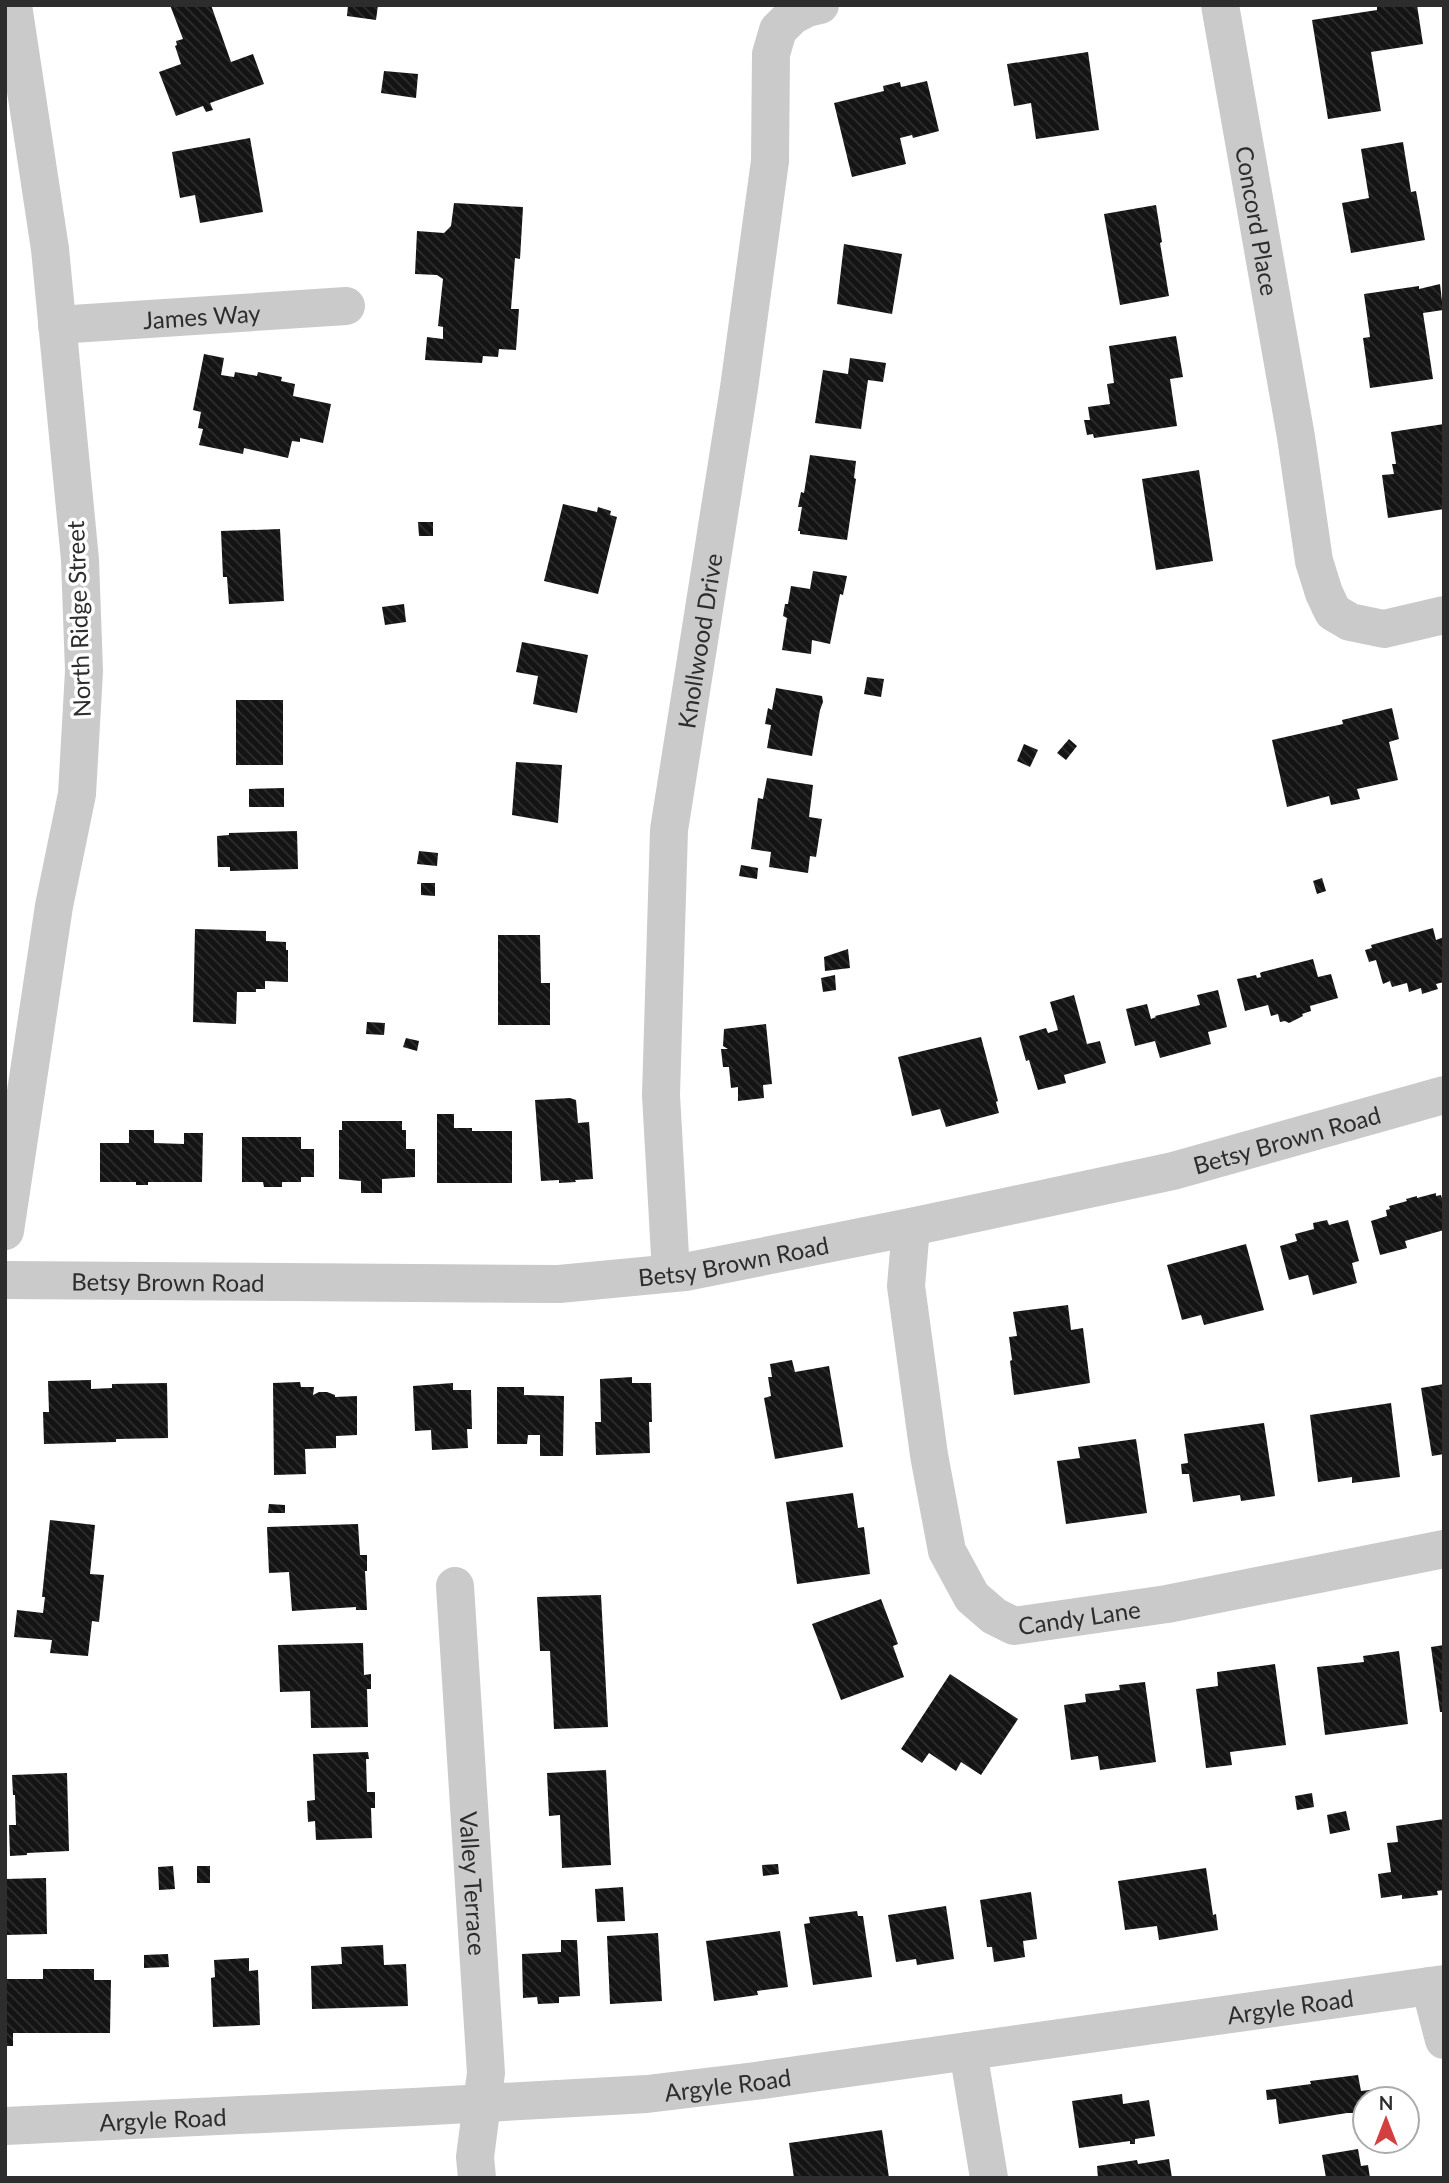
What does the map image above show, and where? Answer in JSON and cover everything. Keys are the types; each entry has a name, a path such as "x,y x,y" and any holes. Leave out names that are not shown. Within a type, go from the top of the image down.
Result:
{"street":[{"name":"North Ridge Street","path":"5,1230 54,906 77,794 84,671 79,560 50,248 13,5"},
{"name":"Concord Place","path":"1220,5 1296,437 1314,561 1324,593 1333,612 1350,622 1384,629 1444,615"},
{"name":"Knollwood Drive","path":"671,1273 661,1095 669,830 739,388 770,161 771,54 778,30 806,11"},
{"name":"James Way","path":"57,325 346,306"},
{"name":"Betsy Brown Road","path":"5,1280 559,1284 671,1273 911,1227 1173,1171 1444,1095"},
{"name":"Candy Lane","path":"911,1227 906,1286 929,1455 947,1551 972,1597 994,1616 1014,1626 1167,1604 1444,1549"},
{"name":"Valley Terrace","path":"455,1586 486,2073 475,2157 477,2178"},
{"name":"Argyle Road","path":"5,2126 646,2094 1437,1985"},
{"path":"1437,1985 1444,2040"},
{"path":"968,2051 989,2178"}],"building":[{"path":"170,5 211,5 231,62 253,54 264,84 210,103 213,110 206,112 203,106 176,116 159,72 181,64 175,46 176,41 183,39"},
{"path":"348,5 378,5 376,20 347,16"},
{"path":"1377,5 1417,5 1423,44 1371,52 1381,111 1328,119 1312,20 1377,10"},
{"path":"1088,52 1099,130 1036,139 1031,103 1014,106 1007,64"},
{"path":"384,71 418,74 416,98 381,93"},
{"path":"927,81 939,131 913,138 912,135 900,138 906,164 852,177 834,103 884,91 883,86 900,82 901,87"},
{"path":"250,138 263,212 200,223 195,195 180,198 172,152"},
{"path":"1403,142 1411,192 1416,191 1425,240 1351,253 1342,203 1369,198 1361,149"},
{"path":"454,203 523,207 520,259 515,258 511,309 519,309 516,350 499,349 498,357 483,356 482,363 425,360 427,337 443,339 443,327 438,326 443,279 437,275 415,274 417,231 444,233 451,226"},
{"path":"1156,205 1169,296 1120,305 1104,214"},
{"path":"844,244 902,254 892,314 837,304"},
{"path":"1440,284 1443,310 1423,313 1433,379 1370,388 1363,338 1370,337 1364,294 1419,286 1419,289"},
{"path":"1176,336 1183,377 1170,379 1177,426 1094,438 1093,434 1087,435 1084,420 1090,420 1088,407 1110,404 1107,384 1114,383 1109,346"},
{"path":"204,354 224,358 221,375 234,377 235,372 257,376 258,372 282,377 281,381 295,384 293,396 331,404 323,443 300,438 300,442 292,441 288,458 244,448 243,454 199,445 203,429 198,428 201,412 193,410"},
{"path":"850,358 886,363 883,382 868,380 861,429 815,423 823,370 848,374"},
{"path":"1444,424 1444,509 1388,518 1382,475 1394,474 1392,464 1396,464 1391,432"},
{"path":"810,455 856,461 847,540 800,534 798,531 802,507 798,507 801,492 804,493"},
{"path":"1199,470 1213,561 1156,570 1142,479"},
{"path":"563,504 597,512 598,507 611,511 610,515 617,517 598,594 544,581"},
{"path":"418,522 433,522 433,536 419,536"},
{"path":"280,529 284,601 229,604 227,577 223,577 221,531"},
{"path":"813,571 847,576 843,595 840,594 830,644 812,640 811,654 782,650 787,618 783,616 791,586 810,589"},
{"path":"404,604 406,622 385,625 382,607"},
{"path":"522,642 588,655 577,713 533,704 538,676 516,672"},
{"path":"867,677 884,679 881,697 864,694"},
{"path":"776,688 822,696 812,756 767,748 771,725 765,724 768,708 772,710"},
{"path":"236,700 283,700 283,765 236,765"},
{"path":"1392,708 1399,739 1389,742 1398,780 1357,789 1360,799 1331,805 1329,796 1287,807 1272,740 1343,724 1342,720"},
{"path":"1069,739 1077,746 1066,760 1057,753"},
{"path":"1024,744 1038,750 1030,767 1017,761"},
{"path":"516,762 562,765 558,823 512,815"},
{"path":"767,778 813,785 809,817 822,819 816,857 810,856 808,873 769,867 771,852 751,849 758,798 763,799"},
{"path":"284,788 284,807 249,807 249,789"},
{"path":"297,831 298,869 230,871 230,867 218,867 217,836 229,833"},
{"path":"419,851 438,853 437,866 417,864"},
{"path":"741,865 758,868 757,879 739,876"},
{"path":"1322,878 1326,891 1317,894 1313,881"},
{"path":"421,883 435,883 435,896 421,895"},
{"path":"1433,928 1436,940 1444,937 1444,982 1436,984 1438,989 1422,994 1421,988 1409,992 1407,983 1392,987 1390,981 1383,984 1376,960 1369,962 1365,950 1372,948 1371,945"},
{"path":"195,929 266,931 266,941 286,942 288,982 265,981 265,989 237,992 236,1024 193,1022"},
{"path":"498,935 540,935 541,983 550,983 550,1025 498,1025"},
{"path":"848,949 850,968 825,971 824,957"},
{"path":"1313,959 1318,977 1331,974 1338,998 1310,1006 1311,1011 1289,1023 1280,1022 1278,1014 1271,1016 1268,1005 1245,1011 1237,979 1256,975 1257,978 1261,977 1262,972"},
{"path":"835,975 836,990 823,992 821,978"},
{"path":"1218,990 1227,1027 1208,1032 1211,1044 1160,1058 1155,1041 1135,1046 1126,1009 1147,1004 1151,1019 1200,1005 1197,995"},
{"path":"1074,995 1087,1044 1100,1041 1106,1063 1064,1075 1066,1083 1038,1090 1019,1036 1046,1028 1048,1033 1058,1030 1050,1002"},
{"path":"367,1022 385,1023 384,1035 366,1034"},
{"path":"766,1024 772,1084 763,1085 764,1098 738,1101 738,1087 731,1088 729,1067 723,1067 721,1049 728,1049 723,1046 724,1029"},
{"path":"981,1037 999,1113 946,1127 940,1109 912,1116 898,1057"},
{"path":"406,1038 419,1041 417,1051 403,1047"},
{"path":"535,1100 576,1100 578,1123 589,1122 593,1179 559,1183 559,1180 541,1181"},
{"path":"437,1114 454,1114 454,1128 512,1131 512,1183 437,1183"},
{"path":"342,1121 402,1121 402,1130 406,1130 406,1149 415,1149 415,1177 382,1179 382,1193 361,1193 361,1181 339,1179 339,1130 342,1130"},
{"path":"129,1130 154,1130 154,1143 184,1144 184,1133 203,1133 202,1182 148,1182 148,1185 136,1185 136,1182 100,1182 100,1143 129,1143"},
{"path":"242,1137 301,1137 301,1149 314,1149 314,1177 301,1177 301,1182 282,1182 282,1187 264,1187 263,1182 242,1182"},
{"path":"1436,1193 1436,1196 1441,1195 1444,1206 1444,1230 1405,1241 1407,1248 1380,1255 1371,1221 1387,1216 1386,1210 1390,1209 1389,1206 1407,1201 1406,1199"},
{"path":"1327,1220 1329,1225 1348,1220 1359,1261 1352,1263 1357,1283 1313,1295 1308,1275 1289,1280 1280,1246 1297,1241 1295,1234 1314,1229 1313,1223"},
{"path":"1246,1244 1264,1310 1204,1325 1201,1315 1182,1320 1167,1265"},
{"path":"1068,1305 1071,1330 1083,1328 1090,1383 1014,1395 1009,1337 1017,1336 1013,1312"},
{"path":"792,1360 795,1372 829,1366 843,1447 775,1459 764,1398 771,1396 768,1377 772,1377 770,1364"},
{"path":"632,1377 632,1383 651,1383 650,1453 596,1455 595,1422 601,1422 600,1379"},
{"path":"91,1380 91,1389 112,1388 112,1384 167,1383 168,1438 44,1444 43,1412 49,1412 48,1381"},
{"path":"300,1382 301,1387 314,1387 313,1395 327,1392 335,1397 357,1396 357,1435 336,1436 336,1448 305,1449 306,1474 274,1475 273,1383"},
{"path":"453,1383 453,1390 471,1390 472,1429 467,1429 468,1448 432,1450 431,1430 415,1431 413,1386"},
{"path":"1444,1384 1444,1454 1432,1456 1421,1388"},
{"path":"497,1387 524,1387 524,1395 564,1396 563,1456 540,1456 540,1435 528,1435 527,1444 497,1444"},
{"path":"1391,1403 1400,1477 1352,1483 1352,1477 1318,1482 1310,1415"},
{"path":"1264,1423 1275,1496 1241,1501 1240,1495 1193,1502 1189,1474 1182,1474 1181,1464 1188,1463 1184,1434"},
{"path":"1136,1439 1147,1513 1066,1524 1057,1461 1080,1458 1078,1447"},
{"path":"853,1493 858,1528 864,1527 870,1574 797,1584 786,1502"},
{"path":"269,1504 285,1505 285,1513 268,1513"},
{"path":"50,1520 95,1525 90,1574 104,1575 99,1622 92,1621 88,1656 50,1653 52,1640 14,1637 17,1610 43,1613 45,1597 42,1597"},
{"path":"358,1524 360,1555 367,1555 367,1610 356,1610 356,1607 292,1611 289,1572 269,1573 267,1527"},
{"path":"601,1595 608,1727 554,1729 550,1651 540,1651 537,1597"},
{"path":"881,1599 898,1644 893,1646 904,1677 841,1700 812,1624"},
{"path":"363,1643 364,1675 371,1674 371,1689 367,1689 368,1727 311,1728 310,1691 280,1692 278,1645"},
{"path":"1444,1645 1444,1712 1440,1712 1431,1647"},
{"path":"1399,1651 1408,1724 1325,1735 1317,1667 1364,1662 1363,1656"},
{"path":"1275,1664 1286,1745 1230,1752 1232,1765 1206,1768 1196,1689 1218,1686 1217,1672"},
{"path":"950,1674 1018,1719 981,1775 961,1762 956,1771 929,1753 922,1763 901,1749"},
{"path":"1145,1682 1156,1762 1100,1770 1098,1756 1071,1760 1064,1705 1086,1702 1085,1694 1120,1690 1119,1685"},
{"path":"368,1752 367,1792 375,1792 375,1808 371,1808 372,1838 316,1840 315,1821 308,1822 307,1801 315,1800 313,1754"},
{"path":"606,1770 611,1865 562,1868 560,1815 549,1816 547,1773"},
{"path":"67,1773 69,1851 10,1856 9,1825 16,1825 12,1775"},
{"path":"1312,1793 1314,1807 1297,1810 1295,1796"},
{"path":"1346,1811 1350,1830 1330,1834 1327,1815"},
{"path":"1444,1819 1444,1890 1437,1891 1438,1895 1402,1899 1402,1895 1381,1898 1378,1874 1391,1872 1387,1843 1398,1842 1396,1826"},
{"path":"778,1864 779,1874 763,1876 762,1865"},
{"path":"173,1866 175,1889 159,1890 158,1867"},
{"path":"197,1866 210,1866 210,1883 197,1883"},
{"path":"1206,1868 1218,1930 1159,1940 1157,1926 1125,1930 1118,1881"},
{"path":"46,1878 47,1934 5,1935 5,1879"},
{"path":"623,1887 625,1921 597,1922 595,1889"},
{"path":"1031,1892 1037,1939 1023,1941 1025,1957 994,1962 992,1947 987,1947 980,1900"},
{"path":"946,1906 954,1959 917,1965 916,1959 896,1962 888,1915"},
{"path":"857,1911 858,1916 863,1916 872,1977 813,1985 804,1924 810,1923 809,1917"},
{"path":"780,1931 788,1987 757,1991 758,1995 714,2001 706,1941"},
{"path":"658,1933 662,2001 610,2004 607,1936"},
{"path":"561,1940 577,1940 580,1996 559,1997 559,2003 538,2004 537,1997 523,1998 522,1954 561,1952"},
{"path":"383,1945 384,1965 406,1964 408,2006 312,2009 311,1966 342,1964 341,1947"},
{"path":"168,1954 169,1967 144,1968 144,1955"},
{"path":"249,1958 249,1971 258,1970 260,2025 213,2027 211,1978 215,1977 214,1960"},
{"path":"43,1969 94,1969 94,1980 111,1980 110,2033 13,2033 13,2046 5,2046 5,1979 43,1979"},
{"path":"1358,2075 1360,2085 1351,2085 1351,2113 1279,2124 1276,2099 1267,2100 1266,2090 1311,2084 1310,2081"},
{"path":"1122,2094 1123,2104 1149,2100 1155,2136 1135,2139 1135,2144 1130,2144 1130,2141 1079,2148 1072,2101"},
{"path":"882,2130 889,2178 794,2178 789,2143"},
{"path":"1351,2150 1351,2155 1359,2155 1361,2166 1368,2165 1370,2178 1326,2178 1322,2155"},
{"path":"1169,2159 1172,2178 1098,2178 1097,2166 1137,2160 1138,2164"}]}
